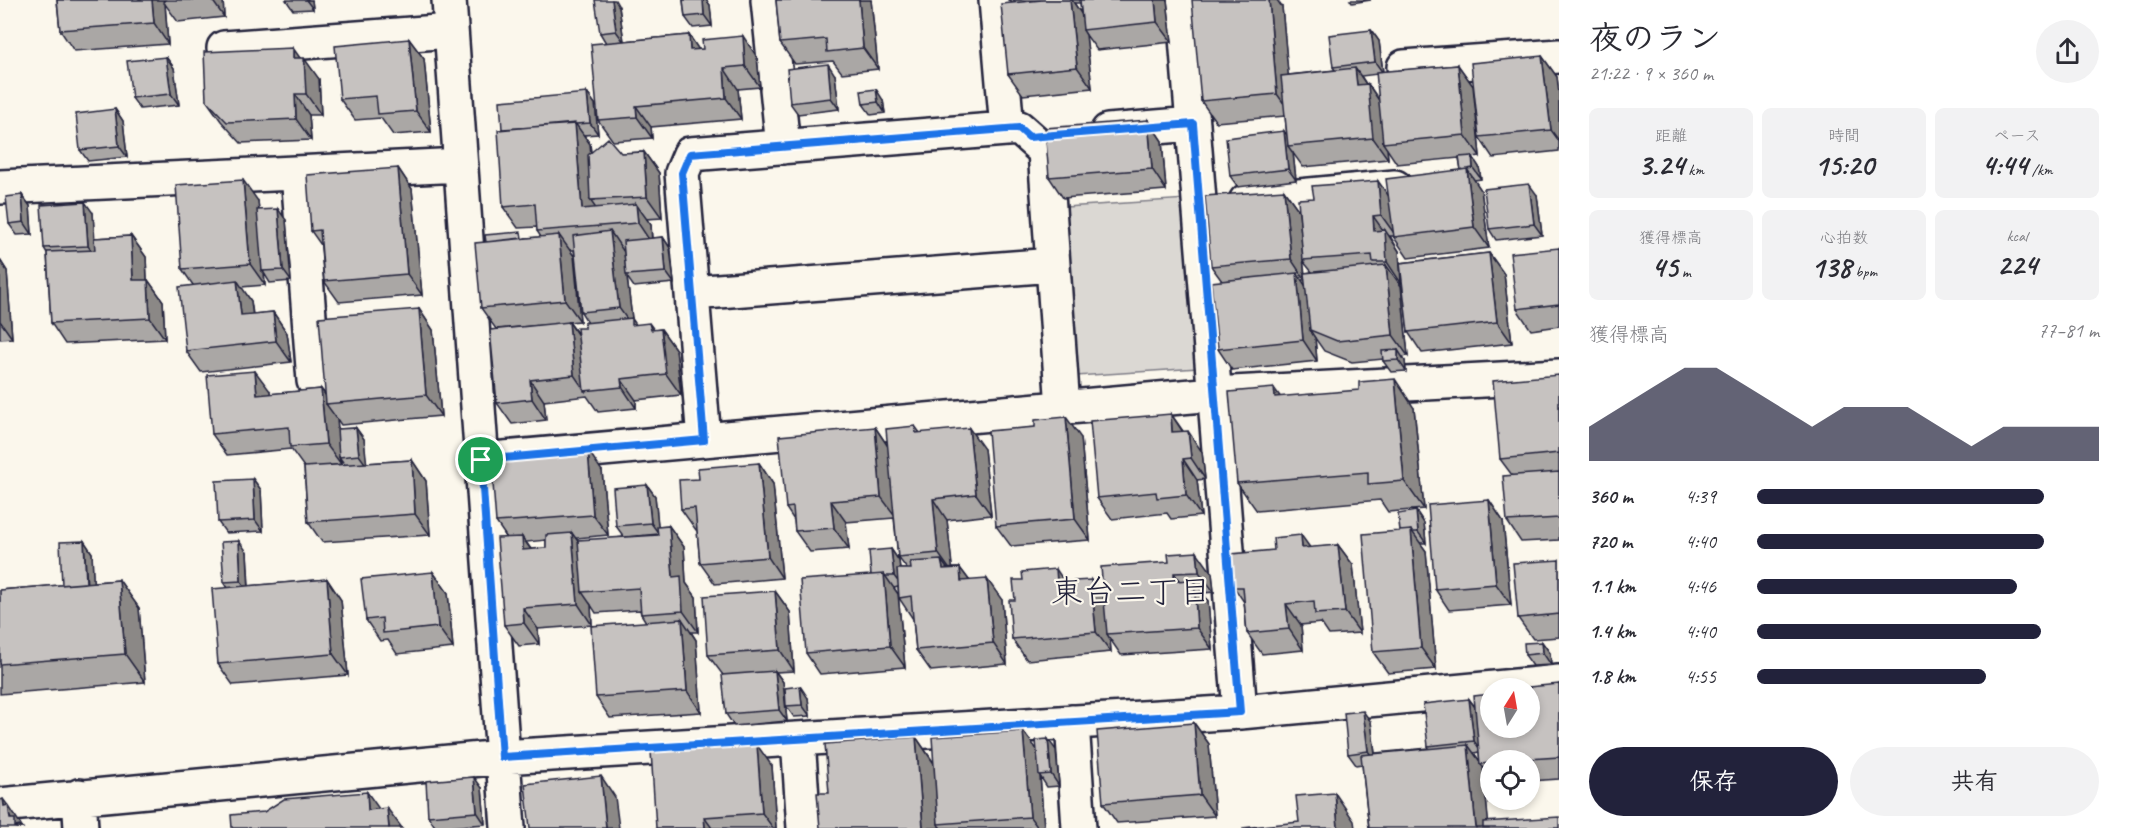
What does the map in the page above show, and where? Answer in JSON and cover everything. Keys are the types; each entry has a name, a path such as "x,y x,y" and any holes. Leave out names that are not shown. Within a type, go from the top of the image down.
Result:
{"street":[{"path":"768,0 783,147"},
{"path":"996,0 1018,133 1045,151 1063,408"},
{"path":"1183,0 1240,712"},
{"path":"224,48 450,16 508,828"},
{"path":"1404,67 1559,56"},
{"path":"704,440 682,173 690,154 1018,133 1070,134 1193,124"},
{"path":"0,188 461,165"},
{"path":"298,173 314,381"},
{"path":"1199,206 1395,187"},
{"path":"692,293 1053,265"},
{"path":"481,460 1214,394 1559,376"},
{"path":"0,805 502,757 1240,712 1559,682"},
{"path":"1072,722 1079,828"},
{"path":"798,739 804,828"},
{"path":"79,796 81,828"}],"shaded area":[{"path":"1187,199 1198,368 1076,376 1065,207"}],"building":[{"path":"57,0 152,0 154,23 60,30"},
{"path":"595,0 612,0 616,31 600,33"},
{"path":"683,0 703,0 704,15 685,17"},
{"path":"776,0 859,0 863,48 827,52 826,39 780,43"},
{"path":"1070,0 1077,67 1008,74 1001,4"},
{"path":"1080,0 1155,0 1157,22 1083,30"},
{"path":"1192,0 1269,0 1277,94 1201,101"},
{"path":"1371,30 1375,62 1333,67 1329,35"},
{"path":"689,35 690,50 703,49 702,40 743,36 745,66 724,68 726,98 636,106 637,117 598,120 591,44"},
{"path":"409,39 416,111 378,114 376,96 340,99 335,46"},
{"path":"293,48 293,58 304,58 306,94 295,94 296,119 227,122 206,100 204,52"},
{"path":"1542,56 1551,130 1479,137 1471,63"},
{"path":"166,57 171,94 132,98 127,61"},
{"path":"828,64 831,98 790,103 787,69"},
{"path":"1458,65 1465,135 1383,143 1376,72"},
{"path":"1355,68 1357,85 1368,84 1373,138 1288,146 1281,76"},
{"path":"876,89 878,102 863,104 861,91"},
{"path":"587,93 590,123 502,129 500,101"},
{"path":"115,109 119,146 80,150 76,114"},
{"path":"1148,120 1152,169 1049,177 1045,128"},
{"path":"575,123 582,209 636,204 638,223 537,231 535,204 503,207 498,130"},
{"path":"1284,131 1288,169 1230,176 1226,138"},
{"path":"608,138 621,153 644,152 647,197 590,200 588,155"},
{"path":"1472,156 1473,168 1461,170 1459,157"},
{"path":"398,168 407,274 324,281 320,230 311,231 307,175"},
{"path":"1467,169 1474,227 1394,237 1386,179"},
{"path":"243,180 250,264 182,269 176,185"},
{"path":"1378,181 1381,215 1373,216 1374,231 1385,230 1387,262 1373,262 1372,255 1303,260 1298,199 1314,198 1312,186"},
{"path":"1529,184 1534,224 1489,229 1484,189"},
{"path":"1284,190 1291,259 1211,266 1205,196"},
{"path":"22,195 24,222 9,224 6,197"},
{"path":"85,202 88,246 44,248 41,205"},
{"path":"278,209 283,270 262,271 257,210"},
{"path":"610,231 619,308 581,312 573,236"},
{"path":"521,232 522,238 486,242 485,235"},
{"path":"559,235 565,300 481,308 475,243"},
{"path":"131,236 133,280 148,280 150,318 51,323 47,252 95,250 94,238"},
{"path":"663,237 666,272 626,275 623,241"},
{"path":"1559,248 1559,304 1517,309 1510,253"},
{"path":"1489,253 1497,322 1408,332 1400,263"},
{"path":"1386,265 1393,335 1337,341 1310,330 1304,273"},
{"path":"1297,273 1303,340 1218,349 1211,282"},
{"path":"237,280 241,315 273,312 276,341 186,351 179,287"},
{"path":"419,309 426,395 326,404 319,317"},
{"path":"632,318 632,325 649,323 651,330 661,329 666,374 621,379 622,387 584,391 577,328 585,328 584,323"},
{"path":"569,322 574,375 530,380 532,399 497,403 490,330"},
{"path":"1398,350 1398,360 1383,361 1382,351"},
{"path":"255,371 257,395 321,389 326,444 290,447 289,427 212,434 207,375"},
{"path":"1559,375 1559,453 1500,459 1493,381"},
{"path":"1395,379 1404,481 1368,484 1368,472 1237,483 1229,392 1274,388 1275,397 1359,390 1359,382"},
{"path":"1171,414 1172,432 1188,431 1191,458 1183,459 1186,495 1157,498 1156,492 1097,498 1090,421"},
{"path":"1066,417 1075,519 996,526 988,431 1035,427 1035,420"},
{"path":"915,426 916,433 969,428 976,494 933,499 938,553 898,557 886,429"},
{"path":"875,427 881,497 831,501 834,528 795,531 793,507 786,508 779,436"},
{"path":"356,428 359,455 339,457 337,429"},
{"path":"588,450 593,515 496,522 491,458"},
{"path":"412,460 415,514 308,522 304,467"},
{"path":"759,463 768,557 700,563 695,508 681,509 679,480 699,479 698,468"},
{"path":"1559,472 1559,518 1507,521 1503,476"},
{"path":"253,479 255,520 218,522 216,481"},
{"path":"647,485 651,523 616,526 613,488"},
{"path":"1489,500 1496,584 1435,589 1428,505"},
{"path":"1416,511 1418,532 1400,531 1398,514"},
{"path":"669,526 673,577 681,576 683,611 641,614 639,588 582,592 578,540 658,535 657,527"},
{"path":"1411,530 1421,648 1373,652 1363,534"},
{"path":"572,533 578,604 523,608 524,623 504,625 497,538 522,537 523,550 546,548 546,535"},
{"path":"1301,535 1302,548 1338,545 1345,612 1315,614 1314,601 1286,604 1289,629 1247,633 1243,587 1234,587 1231,554 1274,550 1273,538"},
{"path":"84,541 86,583 62,585 60,542"},
{"path":"239,541 241,581 224,582 221,542"},
{"path":"891,549 894,576 871,575 869,551"},
{"path":"1197,552 1199,572 1174,573 1174,581 1194,580 1197,628 1107,634 1101,567 1169,562 1168,554"},
{"path":"941,560 943,569 960,568 961,581 987,579 993,643 916,650 911,596 899,598 897,569 911,569 910,562"},
{"path":"1559,560 1559,614 1518,618 1513,563"},
{"path":"1056,569 1057,582 1091,580 1096,632 1012,639 1009,600 1015,600 1013,580 1023,580 1022,572"},
{"path":"433,572 438,627 383,633 382,618 366,620 361,579"},
{"path":"884,574 890,646 806,653 800,580"},
{"path":"327,579 333,654 218,664 212,589"},
{"path":"119,580 125,654 0,664 0,590"},
{"path":"775,591 780,650 708,655 704,596"},
{"path":"682,619 687,691 596,697 591,626"},
{"path":"1542,642 1543,653 1525,655 1524,643"},
{"path":"775,671 779,710 726,714 722,675"},
{"path":"1559,684 1559,757 1540,758 1540,750 1480,750 1480,764 1474,696 1480,695 1480,738 1540,738 1540,686"},
{"path":"800,686 802,705 786,706 785,688"},
{"path":"1469,699 1474,741 1428,746 1423,704"},
{"path":"1363,711 1368,751 1348,754 1344,713"},
{"path":"1194,723 1200,795 1103,803 1097,731"},
{"path":"1023,731 1030,817 938,824 932,737"},
{"path":"916,737 923,828 820,828 817,793 829,793 825,744"},
{"path":"1048,739 1051,774 1039,775 1036,740"},
{"path":"757,745 762,813 704,817 705,828 656,828 651,751"},
{"path":"1468,745 1476,828 1369,828 1361,755"},
{"path":"601,776 606,828 530,828 525,784"},
{"path":"474,777 477,812 428,816 426,781"},
{"path":"367,792 368,810 387,808 389,828 232,828 231,815 264,812 284,799"},
{"path":"1335,793 1338,828 1242,828 1299,822 1296,796"},
{"path":"3,799 4,806 8,805 10,819 15,819 15,827 20,826 21,828 0,828 0,800"},
{"path":"1559,817 1559,828 1483,828 1483,822"}],"district":[{"name":"東台二丁目","path":"1131,591"}],"route":[{"path":"1193,124 1240,712 502,757 481,460 704,440 682,173 690,154 1019,128 1029,137 1193,124"}]}
